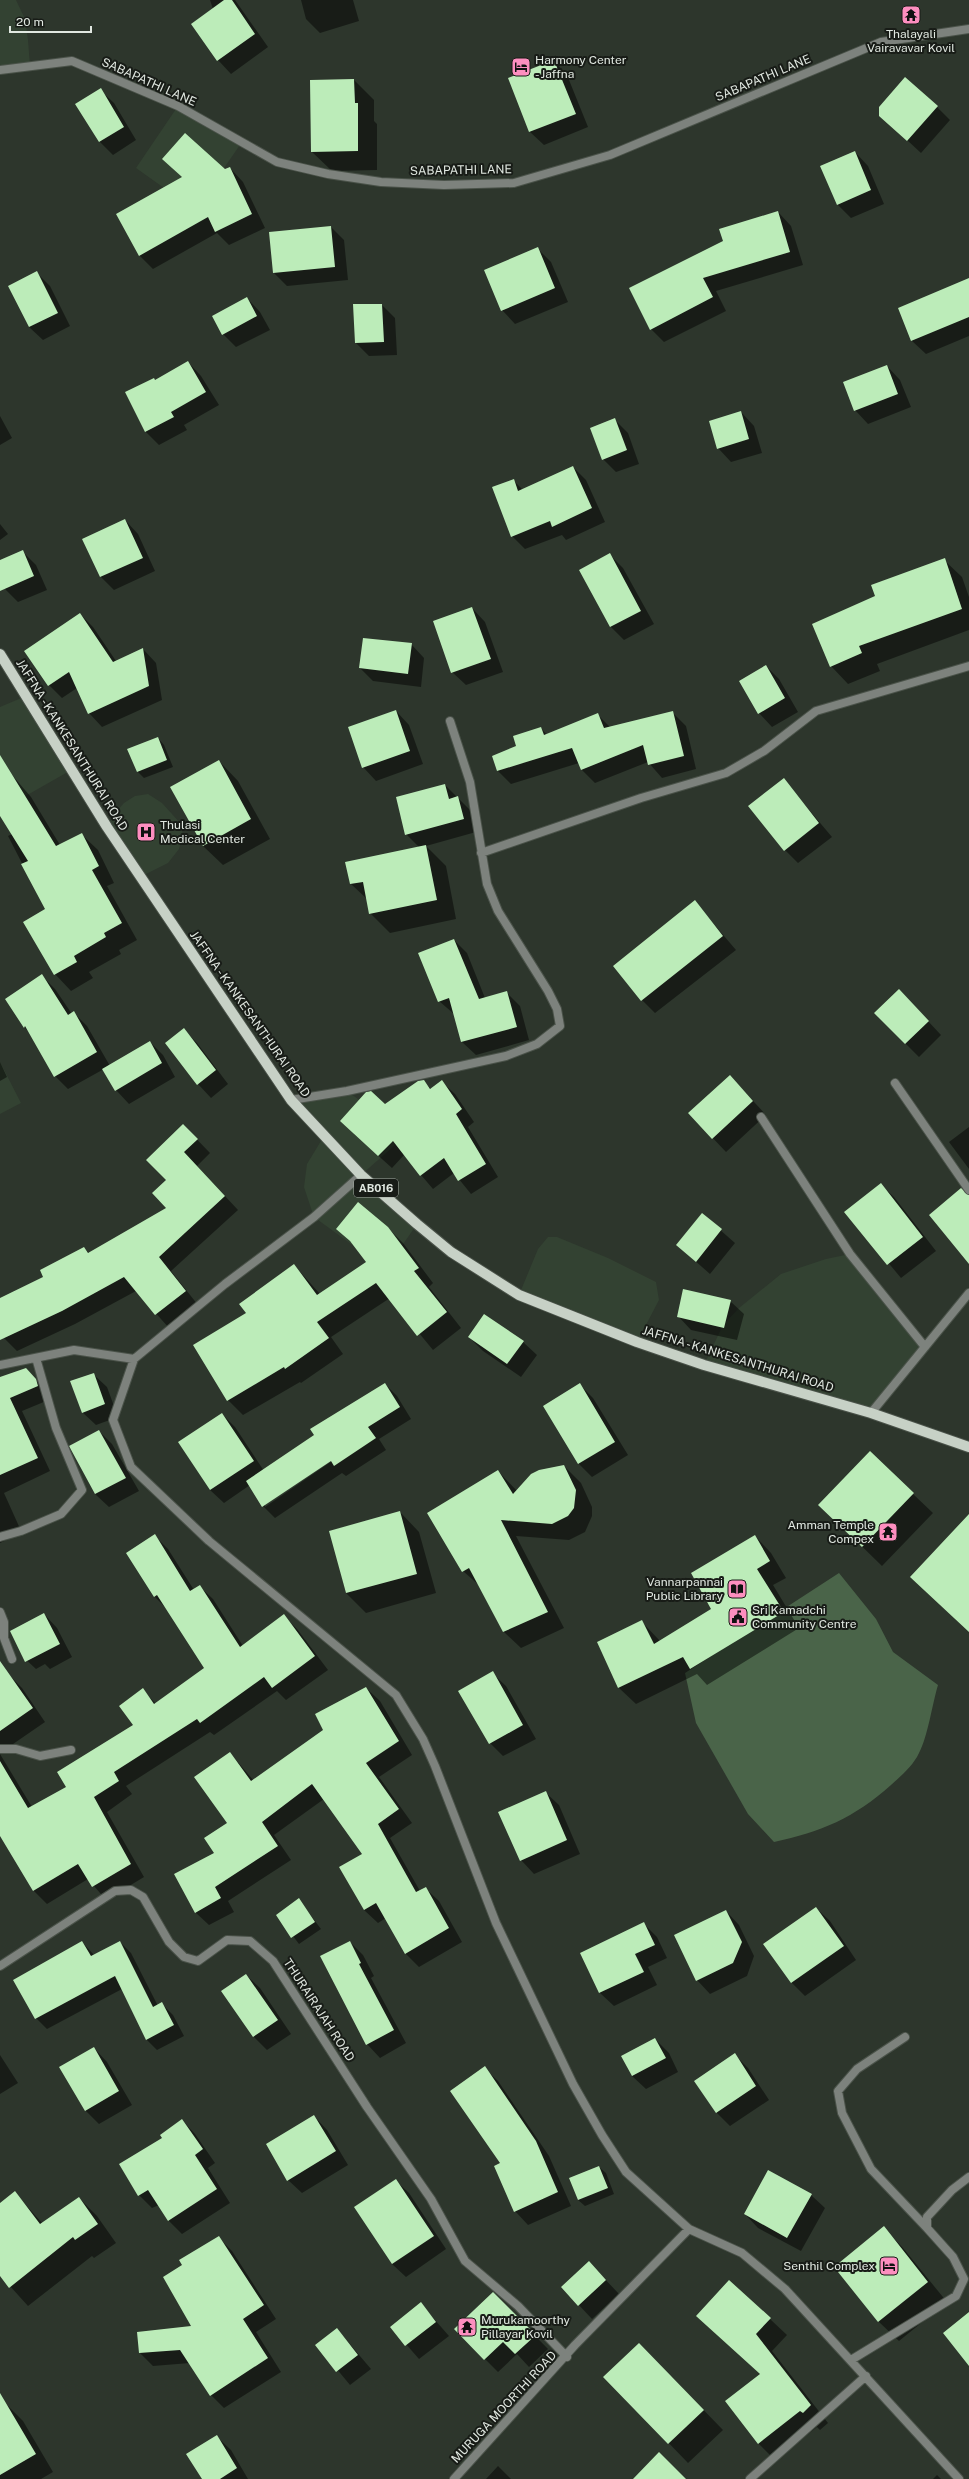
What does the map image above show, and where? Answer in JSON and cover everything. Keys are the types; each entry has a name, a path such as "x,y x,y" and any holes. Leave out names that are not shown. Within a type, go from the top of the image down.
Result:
{"main road":[{"name":"JAFFNA - KANKESANTHURAI ROAD","path":"0,654 107,827 290,1100 361,1174 451,1252 519,1295 637,1342 696,1362 871,1413 969,1447"}],"street":[{"name":"SABAPATHI LANE","path":"0,70 72,61 178,106 277,162 328,174 381,182 444,185 514,183 610,155 881,42 969,29"},
{"path":"481,853 641,798 726,773 764,752 816,711 969,666"},
{"path":"290,1100 347,1092 506,1056 537,1044 560,1026 557,1009 548,991 498,911 487,884 470,782 450,721"},
{"path":"895,1083 969,1190"},
{"path":"761,1117 850,1254 925,1347"},
{"path":"361,1174 314,1217 225,1284 134,1359 113,1420 131,1467 209,1541 396,1695 419,1732 435,1766 496,1924 574,2084 602,2135 626,2172 689,2229 742,2253 785,2289 959,2479"},
{"path":"871,1413 969,1293"},
{"path":"0,1365 74,1350 134,1359"},
{"path":"0,1537 21,1531 61,1514 82,1490 56,1428 36,1358"},
{"path":"0,1612 4,1622 4,1638 12,1659"},
{"path":"0,1749 16,1749 40,1756 71,1750"},
{"name":"THURAIRAJAH ROAD","path":"0,1966 115,1891 131,1890 144,1897 169,1942 184,1957 198,1961 227,1940 250,1941 273,1960 367,2107 431,2199 465,2261 518,2306 567,2357"},
{"path":"851,2360 956,2296 964,2279 953,2257 871,2169 842,2113 838,2091 857,2069 906,2037"},
{"path":"927,2228 927,2217 952,2190 969,2177"},
{"name":"MURUGA MOORTHI ROAD","path":"454,2479 567,2357 575,2345 689,2229"},
{"path":"750,2479 866,2376"}],"shaded area":[{"path":"0,0 16,0 25,19 30,66 0,70"},
{"path":"178,106 242,142 195,210 136,168"},
{"path":"26,696 73,769 8,806 0,808 0,707"},
{"name":"Thulasi Medical Center","path":"148,794 162,803 181,824 183,836 179,849 168,863 140,877 107,827 114,814 124,803 135,796"},
{"path":"0,1062 21,1103 0,1114"},
{"path":"347,1091 389,1122 398,1133 394,1146 361,1175 417,1224 397,1253 371,1256 351,1244 314,1217 304,1187 307,1164 324,1136 291,1100"},
{"path":"548,1237 557,1237 608,1258 656,1282 659,1300 637,1342 519,1295 538,1249"},
{"path":"850,1254 925,1347 871,1413 704,1365 723,1325 739,1308 781,1274 826,1259"},
{"path":"839,1573 876,1619 893,1652 938,1685 930,1720 922,1746 914,1762 877,1797 850,1815 836,1822 807,1834 774,1842 748,1814 696,1723 685,1673"}],"building":[{"path":"224,0 232,0 255,34 217,61 191,24"},
{"path":"554,60 576,114 529,132 508,78"},
{"path":"905,77 938,106 907,141 879,116 879,107"},
{"path":"354,79 355,103 358,103 358,151 311,152 310,80"},
{"path":"101,88 124,127 99,142 75,104"},
{"path":"185,133 225,169 230,167 252,214 215,232 208,217 139,256 116,214 182,177 162,159"},
{"path":"855,151 871,190 837,205 820,166"},
{"path":"778,211 790,252 703,278 713,297 650,330 629,288 723,241 719,229"},
{"path":"331,226 335,267 273,273 269,232"},
{"path":"538,247 555,288 501,311 484,270"},
{"path":"37,271 58,313 29,327 8,286"},
{"path":"969,278 969,317 911,341 898,308"},
{"path":"247,297 257,316 222,335 212,316"},
{"path":"353,304 382,304 384,342 355,343"},
{"path":"188,361 206,392 171,412 174,417 145,432 125,392 154,378 155,380"},
{"path":"887,365 898,394 854,411 843,382"},
{"path":"741,411 749,439 717,449 709,421"},
{"path":"615,418 627,450 602,460 590,428"},
{"path":"573,466 592,508 552,527 550,521 511,537 492,487 514,479 518,491"},
{"path":"125,519 143,558 100,577 82,539"},
{"path":"23,550 34,576 0,591 0,560"},
{"path":"610,553 641,611 610,627 579,570"},
{"path":"945,558 962,609 859,646 862,653 830,667 812,624 875,596 871,585"},
{"path":"472,607 491,659 451,673 433,621"},
{"path":"80,613 113,662 143,648 149,686 88,714 69,672 48,686 24,651"},
{"path":"363,638 412,643 408,674 359,668"},
{"path":"766,665 785,698 758,714 739,681"},
{"path":"396,710 410,751 362,768 348,727"},
{"path":"673,711 684,756 648,765 643,745 581,770 572,748 497,771 492,756 516,746 513,736 541,727 544,735 598,713 604,728"},
{"path":"158,737 167,760 137,772 127,749"},
{"path":"0,755 56,846 82,833 99,866 92,870 122,923 104,933 106,937 74,956 77,962 54,975 23,922 45,909 21,864 28,861 0,816"},
{"path":"219,760 251,819 203,846 170,787"},
{"path":"784,778 819,823 784,851 748,806"},
{"path":"445,784 449,799 458,796 464,819 405,835 396,797"},
{"path":"426,845 437,900 369,914 363,882 350,884 345,862"},
{"path":"695,900 723,936 641,1001 613,966"},
{"path":"454,939 479,999 507,991 517,1027 461,1042 449,998 438,1002 418,953"},
{"path":"42,974 68,1015 74,1011 97,1052 54,1077 25,1026 24,1028 5,999"},
{"path":"899,989 929,1021 905,1044 874,1013"},
{"path":"184,1028 216,1070 197,1085 165,1043"},
{"path":"150,1041 162,1063 115,1091 102,1069"},
{"path":"730,1075 753,1101 712,1139 688,1113"},
{"path":"424,1080 430,1089 442,1080 462,1109 456,1114 486,1164 458,1181 444,1158 420,1176 393,1141 378,1156 340,1121 366,1092 371,1091 385,1104 418,1081"},
{"path":"183,1124 198,1139 184,1152 225,1196 159,1257 186,1291 155,1315 124,1277 62,1311 0,1340 0,1298 43,1277 40,1270 84,1247 88,1253 166,1208 152,1193 166,1180 146,1160"},
{"path":"881,1183 923,1237 887,1265 844,1212"},
{"path":"961,1188 969,1195 969,1264 929,1215"},
{"path":"358,1202 388,1227 419,1268 414,1271 447,1312 417,1336 376,1283 317,1322 329,1338 285,1369 284,1367 227,1401 193,1345 246,1313 239,1304 294,1264 317,1295 366,1262 350,1241 336,1229"},
{"path":"702,1213 722,1229 696,1262 676,1245"},
{"path":"683,1289 731,1300 724,1328 677,1317"},
{"path":"484,1314 524,1341 507,1364 468,1337"},
{"path":"26,1368 36,1379 38,1386 10,1398 38,1458 0,1475 0,1377"},
{"path":"94,1373 105,1404 82,1413 70,1381"},
{"path":"385,1383 400,1407 368,1427 376,1438 334,1466 331,1461 262,1507 246,1481 314,1435 310,1429"},
{"path":"580,1383 615,1442 578,1464 543,1406"},
{"path":"222,1413 254,1461 210,1490 178,1442"},
{"path":"99,1430 126,1478 95,1494 69,1446"},
{"path":"870,1451 914,1493 862,1547 818,1505"},
{"path":"564,1465 576,1490 574,1508 568,1516 552,1524 501,1520 548,1612 503,1632 469,1568 462,1572 427,1513 498,1470 513,1494 531,1474 539,1470"},
{"path":"400,1511 417,1574 346,1593 329,1531"},
{"path":"969,1514 969,1632 910,1577"},
{"path":"155,1534 190,1591 200,1585 240,1647 284,1614 315,1656 272,1688 264,1677 200,1723 197,1719 114,1772 119,1781 94,1797 131,1864 92,1887 78,1864 33,1891 0,1836 0,1761 28,1808 66,1787 57,1772 133,1725 119,1706 143,1688 154,1704 204,1668 157,1595 154,1597 126,1553"},
{"path":"755,1535 770,1561 757,1569 784,1612 690,1669 683,1657 618,1688 597,1642 642,1620 654,1644 711,1609 691,1573"},
{"path":"44,1613 60,1644 25,1662 10,1631"},
{"path":"0,1661 33,1708 0,1731"},
{"path":"493,1671 523,1725 489,1744 458,1691"},
{"path":"366,1687 399,1741 366,1763 399,1809 378,1824 416,1892 426,1887 449,1928 405,1954 376,1903 364,1910 339,1867 362,1854 312,1784 262,1822 278,1846 215,1887 221,1898 195,1913 174,1874 214,1853 204,1838 227,1823 194,1777 230,1752 251,1781 323,1730 315,1714"},
{"path":"546,1791 567,1840 520,1861 498,1812"},
{"path":"299,1898 315,1922 291,1938 276,1915"},
{"path":"816,1907 844,1946 791,1983 763,1944"},
{"path":"726,1910 742,1942 733,1963 696,1981 674,1935"},
{"path":"644,1922 655,1945 635,1954 644,1972 599,1993 580,1953"},
{"path":"82,1941 91,1956 120,1941 153,2007 162,2002 174,2025 146,2040 115,1976 35,2019 13,1980"},
{"path":"350,1941 361,1963 359,1964 394,2030 366,2045 320,1956"},
{"path":"246,1974 278,2020 253,2037 221,1991"},
{"path":"655,2038 666,2058 632,2076 621,2056"},
{"path":"94,2047 119,2091 85,2111 59,2067"},
{"path":"735,2053 756,2086 716,2113 694,2081"},
{"path":"485,2066 536,2141 558,2192 514,2212 494,2166 500,2163 450,2091"},
{"path":"314,2115 336,2151 287,2181 266,2144"},
{"path":"182,2119 203,2149 195,2155 217,2189 168,2221 148,2190 138,2196 119,2164 162,2138 160,2135"},
{"path":"599,2166 608,2188 578,2200 569,2178"},
{"path":"768,2170 812,2194 787,2238 744,2214"},
{"path":"396,2179 434,2236 392,2264 354,2207"},
{"path":"15,2191 40,2224 79,2197 98,2224 75,2240 73,2237 9,2288 0,2276 0,2203"},
{"path":"884,2226 928,2282 878,2322 834,2267"},
{"path":"219,2236 264,2305 243,2319 268,2358 210,2396 180,2350 139,2353 137,2332 191,2326 163,2277 182,2265 179,2260"},
{"path":"589,2261 606,2280 578,2306 561,2287"},
{"path":"729,2280 771,2318 756,2334 811,2405 803,2413 800,2411 758,2444 725,2401 760,2374 696,2316"},
{"path":"493,2292 536,2335 515,2354 503,2342 484,2360 454,2329"},
{"path":"421,2302 436,2322 405,2346 390,2327"},
{"path":"969,2312 969,2366 943,2333"},
{"path":"337,2328 358,2355 336,2372 315,2345"},
{"path":"639,2343 704,2410 668,2444 603,2377"},
{"path":"0,2393 36,2454 0,2475"},
{"path":"217,2435 237,2468 220,2479 202,2479 186,2454"},
{"path":"659,2452 686,2479 633,2479"}],"place":[{"name":"Thalayali Vairavavar Kovil","path":"911,15"},
{"name":"Harmony Center - Jaffna","path":"521,67"},
{"name":"Thulasi Medical Center","path":"146,832"},
{"name":"Amman Temple Compex","path":"888,1532"},
{"name":"Vannarpannai Public Library","path":"737,1589"},
{"name":"Sri Kamadchi Community Centre","path":"738,1617"},
{"name":"Senthil Complex","path":"889,2266"},
{"name":"Murukamoorthy Pillayar Kovil","path":"467,2327"}]}
